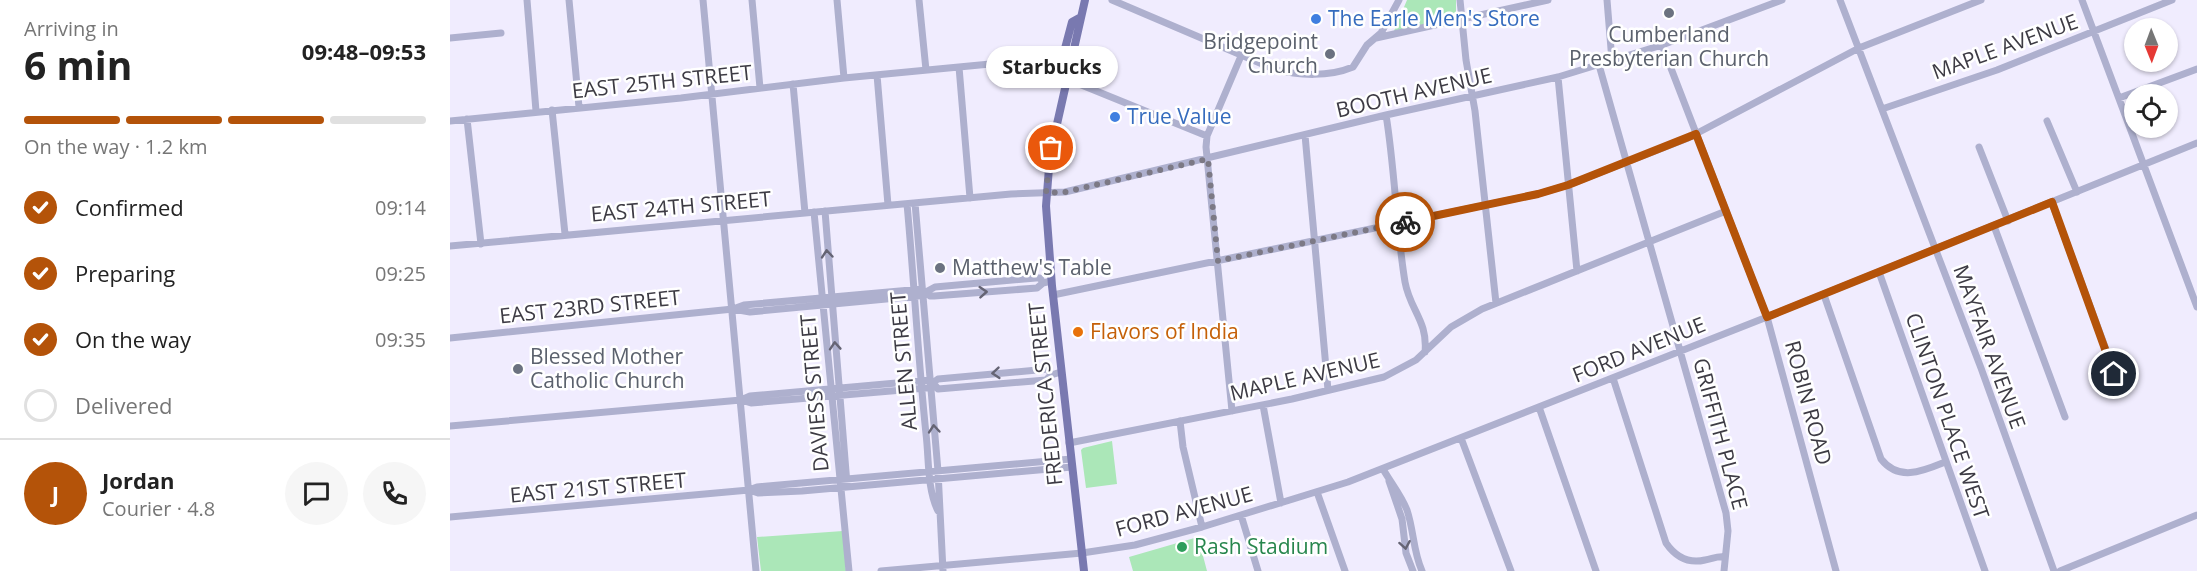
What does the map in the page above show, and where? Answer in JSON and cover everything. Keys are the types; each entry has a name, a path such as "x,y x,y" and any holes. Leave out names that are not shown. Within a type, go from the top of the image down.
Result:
{"main road":[{"name":"FREDERICA STREET","path":"1084,571 1053,295 1047,282 1046,193 1050,155 1085,0"},
{"path":"1031,65 1057,60 1063,56 1072,22 1081,17"}],"street":[{"path":"527,0 536,111"},
{"path":"569,0 579,107"},
{"path":"703,0 756,571"},
{"path":"752,0 760,88"},
{"path":"837,0 844,78"},
{"path":"919,0 926,70"},
{"path":"1112,0 1240,56 1289,74 1308,75 1353,67 1367,45 1388,23 1399,0"},
{"path":"1460,0 1496,303"},
{"path":"1376,38 1548,0"},
{"path":"1607,0 1612,62"},
{"name":"BOOTH AVENUE","path":"970,198 1065,192 1386,115 1558,77 1662,45 1782,0"},
{"name":"MAYFAIR AVENUE","path":"1840,0 1982,368 2054,571"},
{"path":"1053,295 1485,205 1568,185 1696,134 1858,48 1981,0"},
{"path":"2082,0 2197,307"},
{"name":"MAPLE AVENUE","path":"1882,109 1996,70 2172,0"},
{"path":"450,38 501,33"},
{"name":"ROBIN ROAD","path":"1662,45 1767,317 1836,571"},
{"path":"1232,411 1206,147 1207,136 1240,56"},
{"name":"EAST 25TH STREET","path":"450,121 1000,62 1031,65 1207,136"},
{"name":"GRIFFITH PLACE","path":"1599,65 1726,513 1728,531 1724,571"},
{"path":"959,67 970,198"},
{"path":"2119,98 2197,69"},
{"path":"877,75 888,205"},
{"path":"1558,77 1577,271"},
{"path":"793,84 805,213"},
{"path":"552,110 565,234"},
{"path":"1386,115 1406,282 1425,330 1425,352"},
{"path":"467,119 481,244"},
{"path":"2047,122 2077,192"},
{"path":"1305,135 1328,390"},
{"name":"FORD AVENUE","path":"881,571 943,568 1135,545 1317,492 1383,469 1824,295 2197,143"},
{"path":"1979,147 2008,220"},
{"name":"EAST 24TH STREET","path":"450,246 970,198"},
{"path":"2052,202 2122,393"},
{"name":"ALLEN STREET","path":"911,203 943,568"},
{"path":"825,211 835,392"},
{"name":"MAPLE AVENUE","path":"1069,443 1263,405 1390,375 1406,367 1460,320 1496,303 1726,211"},
{"name":"DAVIESS STREET","path":"814,212 835,392 849,571"},
{"path":"1994,226 2065,417"},
{"name":"CLINTON PLACE WEST","path":"1879,272 1985,571"},
{"name":"EAST 23RD STREET","path":"450,338 733,309 750,312 831,301 920,293 930,296 1037,288 1047,282"},
{"path":"1824,295 1881,459 1890,468 1902,473 1916,473 1945,462"},
{"path":"1425,330 1432,334 1442,335"},
{"path":"450,426 741,400 750,396 928,384 938,379 1048,369 1052,375 1061,372"},
{"path":"1613,378 1666,543 1676,554 1687,560 1698,561 1718,556 1724,557"},
{"path":"1263,405 1281,503"},
{"path":"1539,407 1596,571"},
{"path":"1180,422 1183,447 1202,527"},
{"path":"1461,438 1511,571"},
{"name":"EAST 21ST STREET","path":"450,517 749,490 758,493 843,483 1071,463"},
{"path":"1383,469 1401,495 1407,511 1414,549 1422,571"},
{"path":"1389,479 1402,519 1406,553 1413,571"},
{"path":"1317,492 1345,571"},
{"path":"1241,515 1257,571"},
{"path":"2060,571 2197,516"}],"green space":[{"path":"1407,0 1456,0 1456,17 1396,32 1394,31"},
{"path":"1112,441 1117,484 1086,488 1081,450"},
{"path":"843,531 846,571 761,571 757,537"},
{"name":"Rash Stadium","path":"1198,537 1207,571 1133,571 1129,557"}],"way so far":[{"path":"1051,148 1046,193 1054,194 1208,159 1218,261 1405,222"}],"place":[{"name":"Cumberland Presbyterian Church","path":"1669,13"},
{"name":"The Earle Men's Store","path":"1316,19"},
{"name":"Bridgepoint Church","path":"1330,54"},
{"name":"True Value","path":"1115,117"},
{"name":"Starbucks","path":"1051,148"},
{"name":"Matthew's Table","path":"940,268"},
{"name":"Flavors of India","path":"1078,332"},
{"name":"Blessed Mother Catholic Church","path":"518,369"},
{"name":"Rash Stadium","path":"1182,547"}],"route":[{"path":"1405,222 1538,194 1568,185 1696,134 1767,317 2052,202 2114,374"}]}
